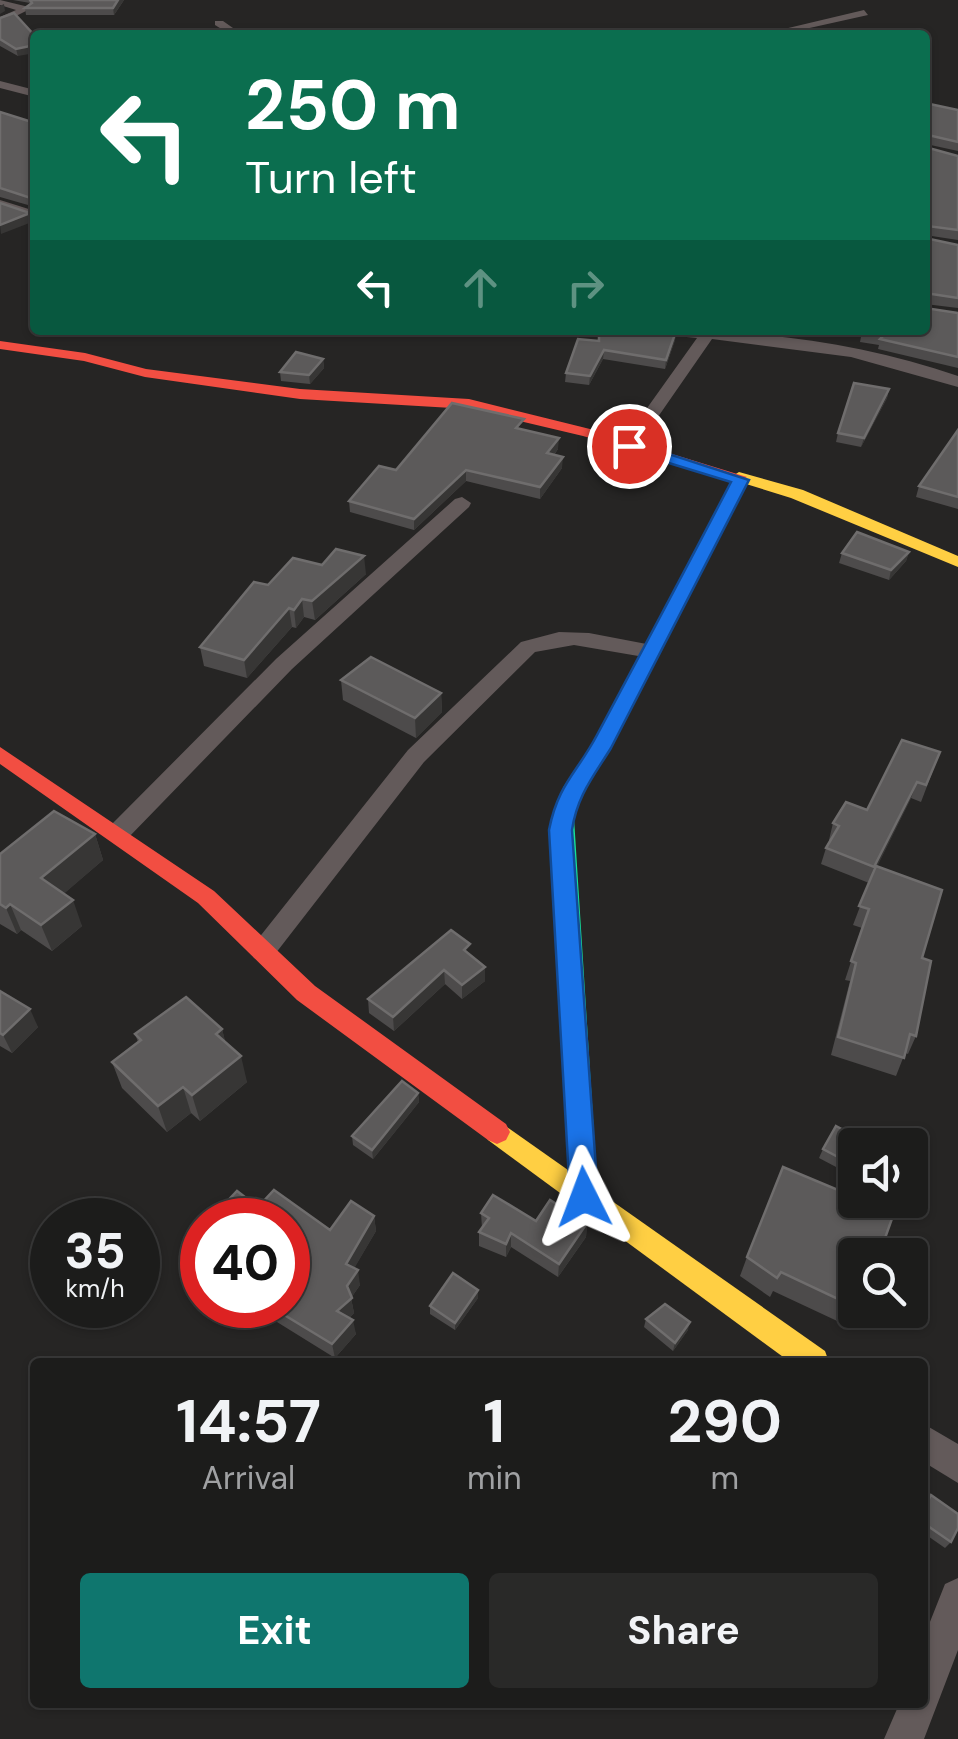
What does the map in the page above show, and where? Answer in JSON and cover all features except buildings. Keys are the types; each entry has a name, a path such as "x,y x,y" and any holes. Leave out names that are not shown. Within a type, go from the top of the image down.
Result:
{"street":[{"path":"0,2 25,9 0,21"},
{"path":"787,30 864,13"},
{"path":"219,23 230,30"},
{"path":"0,84 30,93"},
{"path":"0,204 30,214"},
{"path":"629,446 706,335"},
{"path":"716,335 839,349 902,362 958,382"},
{"path":"0,345 85,356 145,372 300,394 469,404 797,494 958,562"},
{"path":"584,1197 560,830 572,787 601,748 741,480"},
{"path":"118,833 284,664 462,504"},
{"path":"263,951 416,756 528,647 551,637 573,637 650,651"},
{"path":"0,754 206,896 306,994 808,1358"},
{"path":"928,1444 958,1465"},
{"path":"928,1680 958,1598"},
{"path":"904,1739 917,1708"}],"traffic: fast":[{"path":"584,1197 563,818 575,786 601,748 741,480"}],"traffic: slow":[{"path":"739,477 797,494 958,562"},
{"path":"497,1132 808,1358"}],"traffic: jam":[{"path":"0,345 85,357 145,373 300,394 469,404 588,433 739,477"},
{"path":"0,754 206,897 306,993 497,1132"}],"route":[{"path":"584,1197 565,854 560,830 564,810 572,787 601,748 741,480 629,446"}]}
